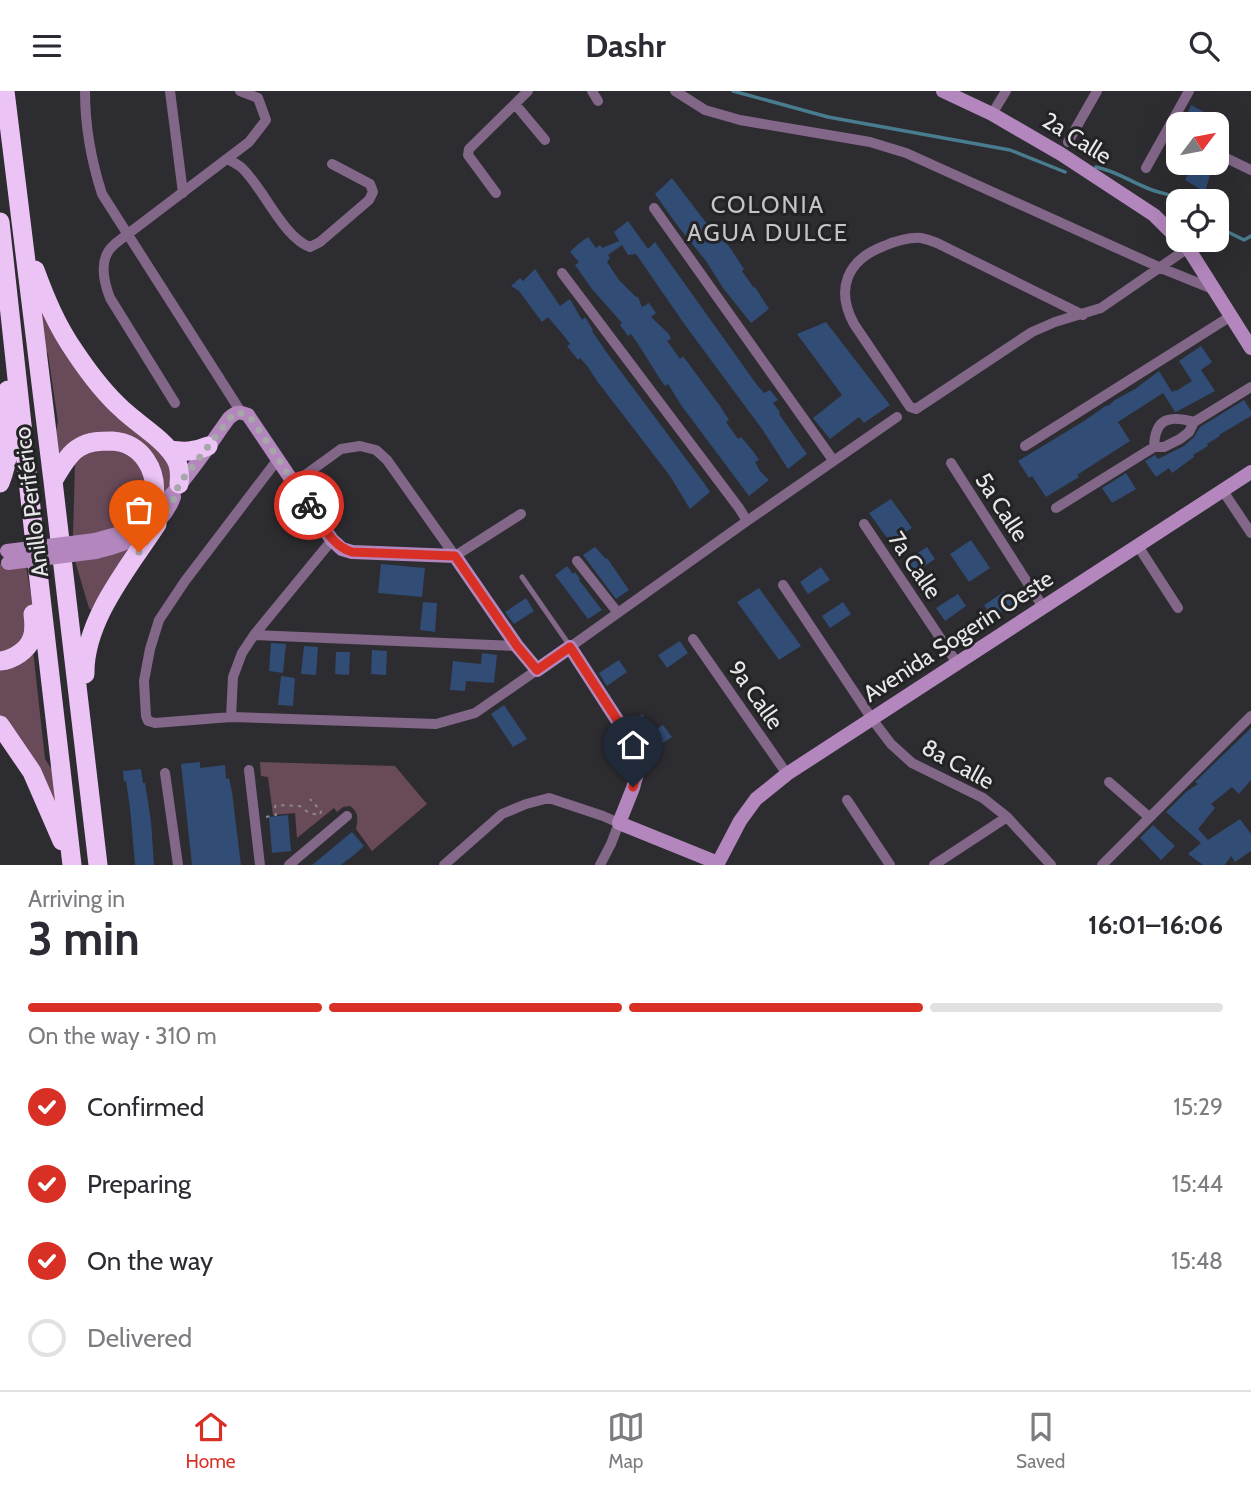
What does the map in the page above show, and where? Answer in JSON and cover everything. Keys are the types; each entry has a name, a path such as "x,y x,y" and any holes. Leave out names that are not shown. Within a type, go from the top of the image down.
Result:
{"highway":[{"name":"Anillo Periférico","path":"5,91 98,865"},
{"name":"Anillo Periférico","path":"0,222 72,865"},
{"path":"23,237 49,308 75,352 122,409 169,450 180,472 179,484"},
{"path":"0,483 9,450 9,298"},
{"path":"53,481 67,459 79,447 100,441 122,442 138,450 148,464 154,481 153,519 94,628 85,660 83,731"},
{"path":"169,450 196,451 208,446"},
{"path":"0,661 20,653 32,641 32,603 38,572"},
{"path":"0,725 32,772 72,865"}],"street":[{"path":"85,91 85,115 92,163 102,194 241,412"},
{"path":"170,91 183,193"},
{"path":"175,403 110,298 105,284 105,261 108,251 127,235 249,142 266,120 258,98 240,91"},
{"path":"496,194 468,155 468,149 528,91"},
{"path":"592,91 598,101"},
{"path":"675,91 705,110 740,120 870,142 906,153 1216,291"},
{"name":"2a Calle","path":"943,91 992,114 1061,154 1154,215 1166,227"},
{"path":"992,114 1006,91"},
{"path":"1068,142 1097,91"},
{"path":"1146,168 1189,91"},
{"path":"515,104 545,141"},
{"path":"228,159 241,167 285,225 302,244 310,247 320,242 369,200 373,192 370,184 332,163"},
{"path":"1229,159 1251,170"},
{"path":"654,208 833,460"},
{"path":"1083,315 937,243 921,238 900,239 872,250 858,260 850,272 844,293 847,312 854,324 910,407 916,409 1032,332 1055,322 1083,315 1101,309 1161,268 1174,252"},
{"name":"2a Calle","path":"1189,252 1251,348"},
{"path":"562,273 747,521"},
{"path":"1025,446 1231,316"},
{"path":"1056,507 1154,447 1164,447 1180,439 1189,432 1194,422 1251,387"},
{"path":"4,557 95,546 113,548 135,539 229,418 234,413 241,412 253,421 332,540 342,549 352,552 455,556 521,515"},
{"path":"278,459 185,581 159,620 144,681 148,721 155,723 231,717 436,725 475,713 897,417"},
{"path":"1154,447 1155,433 1167,419 1179,418 1194,422"},
{"path":"294,483 341,449 360,446 376,450 387,460 517,646 537,670"},
{"name":"5a Calle","path":"951,463 1044,607"},
{"name":"Avenida Sogerin Oeste","path":"719,864 740,821 756,799 787,774 1251,473"},
{"path":"1223,491 1251,533"},
{"name":"7a Calle","path":"864,524 957,663"},
{"path":"231,717 233,677 242,653 332,540"},
{"path":"1138,546 1178,608"},
{"path":"577,561 618,613"},
{"name":"8a Calle","path":"783,585 891,744 912,763 983,798 1007,817 1051,865"},
{"path":"254,635 517,646"},
{"name":"9a Calle","path":"693,639 787,774"},
{"path":"570,647 636,749 639,766 619,824 600,865"},
{"path":"1102,865 1251,716"},
{"path":"249,770 260,865"},
{"path":"165,773 178,865"},
{"path":"1109,782 1149,817"},
{"path":"444,865 502,814 549,798 603,816 719,864"},
{"path":"847,800 890,865"},
{"path":"289,865 347,816"},
{"path":"934,865 1007,817"}],"lane":[{"path":"522,577 570,647"}],"path":[{"path":"254,817 276,815 277,805 300,806 309,813 320,815 321,811 310,799"}],"shaded area":[{"path":"49,308 180,472 99,617 89,608 75,561 75,465 67,459 50,459 58,422 48,354 35,333 32,310"},
{"path":"25,560 33,611 32,641 45,759 63,787 52,815 0,725 0,564"},
{"path":"260,762 395,766 427,804 372,851 356,829 357,816 350,806 337,812 334,808 297,838 295,813 273,815 268,777 261,776"}],"building":[{"path":"1191,105 1204,112 1188,112"},
{"path":"1188,175 1210,175 1206,189 1200,189 1185,180"},
{"path":"672,178 717,237 720,235 731,249 744,269 742,271 769,309 751,323 655,194"},
{"path":"628,221 648,249 655,242 757,385 764,393 770,390 778,400 773,403 807,454 788,469 636,254 628,255 622,245 608,255 610,258 607,262 619,280 638,297 642,307 649,303 656,313 651,317 669,334 671,339 667,341 680,359 683,356 720,406 729,420 726,422 738,439 741,437 759,460 755,462 769,480 749,496 668,384 665,386 631,334 628,336 620,325 622,323 575,265 579,262 570,252 577,245 588,237 596,248 619,241 614,232"},
{"path":"535,269 560,306 570,299 582,320 585,317 607,353 710,492 690,509 670,476 588,367 580,358 578,360 567,346 570,344 564,336 548,317 542,322 519,291 511,286 520,278 523,281"},
{"path":"826,322 890,405 864,423 859,417 830,439 813,418 842,395 797,334"},
{"path":"1201,346 1212,362 1201,370 1215,391 1175,412 1163,393 1118,422 1130,441 1046,497 1032,476 1029,478 1018,461 1135,389 1159,371 1172,392 1192,381 1179,361"},
{"path":"1244,400 1251,416 1219,435 1172,473 1169,468 1156,477 1145,461 1155,455 1158,459 1184,446 1200,427"},
{"path":"1126,473 1136,489 1112,503 1102,488"},
{"path":"891,499 912,528 890,542 869,513"},
{"path":"971,540 990,568 969,582 950,554"},
{"path":"595,547 607,558 629,590 616,599 583,555"},
{"path":"927,547 935,559 914,573 905,561"},
{"path":"381,564 425,568 422,597 378,593"},
{"path":"567,566 573,574 575,572 602,610 588,619 555,575"},
{"path":"821,567 830,580 808,594 800,582"},
{"path":"759,588 801,646 779,660 737,602"},
{"path":"1005,591 1014,603 992,618 984,605"},
{"path":"958,594 966,606 945,621 936,608"},
{"path":"526,598 534,611 514,624 505,612"},
{"path":"423,602 437,603 435,632 420,630"},
{"path":"843,602 851,614 830,628 822,616"},
{"path":"680,641 688,653 667,668 658,655"},
{"path":"271,643 286,644 283,673 269,671"},
{"path":"304,646 318,647 316,675 301,674"},
{"path":"372,650 387,651 386,675 371,674"},
{"path":"336,652 350,652 349,675 335,674"},
{"path":"482,653 497,655 494,683 466,681 465,691 450,690 453,661 481,664"},
{"path":"619,660 627,672 607,686 599,673"},
{"path":"281,676 295,678 293,706 278,705"},
{"path":"504,705 527,739 513,747 491,714"},
{"path":"642,714 654,731 663,725 672,737 650,751 630,722"},
{"path":"1251,728 1251,780 1239,794 1232,787 1211,804 1215,808 1198,829 1208,840 1240,819 1251,834 1251,851 1235,862 1231,856 1225,865 1203,865 1188,854 1201,843 1166,812 1198,784 1195,782"},
{"path":"200,762 200,768 225,765 226,779 229,778 232,792 241,865 192,865 181,764"},
{"path":"141,769 151,821 154,865 135,865 130,808 123,771"},
{"path":"288,815 291,851 272,853 269,817"},
{"path":"1153,825 1175,846 1161,860 1140,838"},
{"path":"352,832 364,846 354,855 341,865 312,865"}],"waterway":[{"path":"733,91 828,117 1010,150 1065,172"},
{"path":"1096,167 1166,194"},
{"path":"1229,232 1244,240 1251,236"}],"way so far":[{"path":"139,552 171,506 179,484 234,413 241,412 253,421 309,505"}],"district":[{"name":"COLONIA AGUA DULCE","path":"768,219"}],"route":[{"path":"309,505 332,540 342,549 352,552 455,556 517,646 537,670 570,647 636,749 639,766 633,787"}]}
